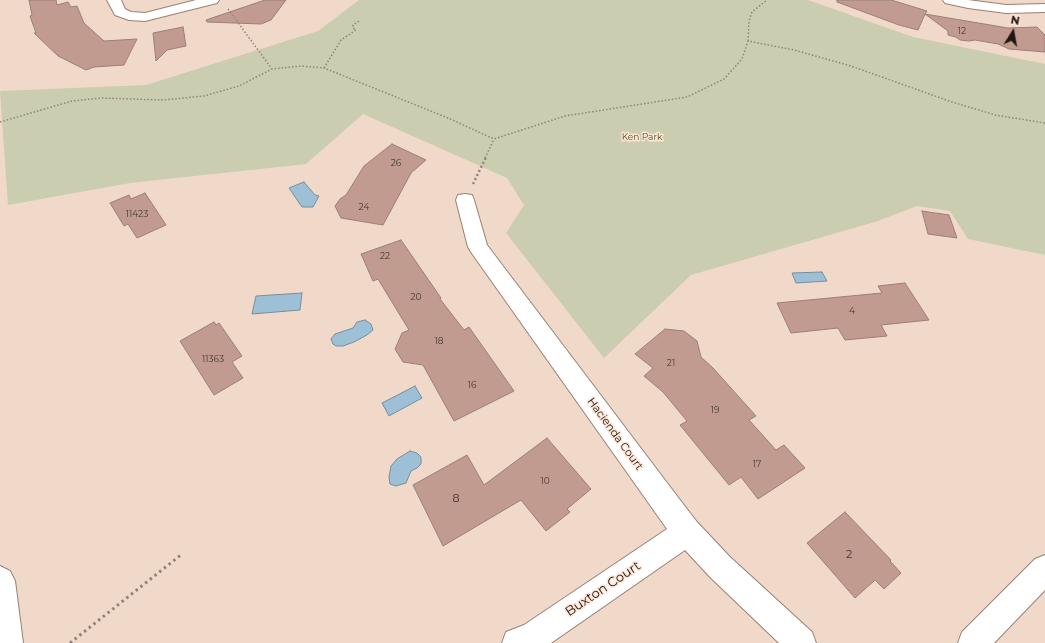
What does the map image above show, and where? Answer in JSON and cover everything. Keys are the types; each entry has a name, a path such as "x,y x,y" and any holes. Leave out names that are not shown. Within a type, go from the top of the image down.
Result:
{"street":[{"path":"114,0 120,12 129,16 145,17 219,2"},
{"path":"950,0 1006,9 1045,8"},
{"name":"Hacienda Court","path":"465,200 478,247 687,532 720,567 801,643"},
{"name":"Buxton Court","path":"517,643 533,637 687,532"},
{"path":"973,643 1045,569"},
{"path":"0,581 8,643"}],"path":[{"path":"0,122 72,101 102,98 162,100 204,96 238,86 272,69 301,66 324,68 448,118 494,139 565,116 688,97 724,79 742,59 748,41 749,21 752,12 767,0"},
{"path":"219,2 272,69"},
{"path":"324,68 341,40 356,30 353,28 353,25 359,21"},
{"path":"748,41 794,50 851,66 995,116 1045,123"},
{"path":"465,200 494,139"},
{"path":"70,643 182,554"}],"green space":[{"name":"Ken Park","path":"359,0 808,0 913,37 1045,64 1045,255 968,239 950,211 917,206 878,221 691,275 604,358 506,233 524,205 507,178 363,114 306,164 130,183 8,205 0,91 146,85 318,31"}],"water":[{"path":"304,182 315,195 319,196 313,207 302,207 289,188"},
{"path":"822,272 827,281 796,283 792,273"},
{"path":"302,293 300,310 252,314 256,296"},
{"path":"365,320 371,324 373,330 367,335 343,346 336,346 333,344 331,339 335,334 353,328 357,322"},
{"path":"415,386 422,398 389,416 382,403"},
{"path":"410,451 417,453 421,457 421,464 411,471 406,483 396,486 390,484 389,477 391,466 397,459"}],"building":[{"path":"29,0 56,0 57,5 68,2 71,7 77,6 84,23 104,41 137,39 124,65 94,67 86,70 58,56 34,33 36,33 30,16 32,15"},
{"path":"265,0 286,0 271,20 261,24 207,22 206,20"},
{"path":"837,0 891,0 927,11 918,30 899,25 837,2"},
{"path":"925,14 1008,28 1037,27 1045,35 1045,52 1009,49 998,44 975,40 960,40 956,37 948,35 948,31"},
{"path":"183,27 186,46 167,50 156,61 153,33"},
{"path":"392,144 426,160 411,173 383,225 341,218 335,206 340,199 346,195 364,166"},
{"path":"145,193 166,225 137,238 128,224 124,226 110,203 129,195 131,199"},
{"path":"922,211 949,215 957,238 928,234"},
{"path":"401,240 441,298 440,299 464,330 469,327 514,391 454,421 423,365 403,362 395,349 402,333 409,330 378,279 373,281 361,254"},
{"path":"905,283 929,320 881,325 887,336 845,340 838,328 791,333 777,303 882,293 878,286"},
{"path":"214,322 216,325 219,323 242,356 232,362 243,378 214,395 180,341"},
{"path":"665,329 684,331 697,341 701,357 713,368 756,416 749,420 776,450 784,445 805,468 758,499 741,477 729,485 680,425 687,421 663,392 644,376 653,368 635,354"},
{"path":"547,438 591,489 567,509 570,512 546,531 521,500 443,546 413,485 467,455 484,485"},
{"path":"845,512 891,560 890,561 901,573 884,589 875,580 855,598 807,543"}]}
